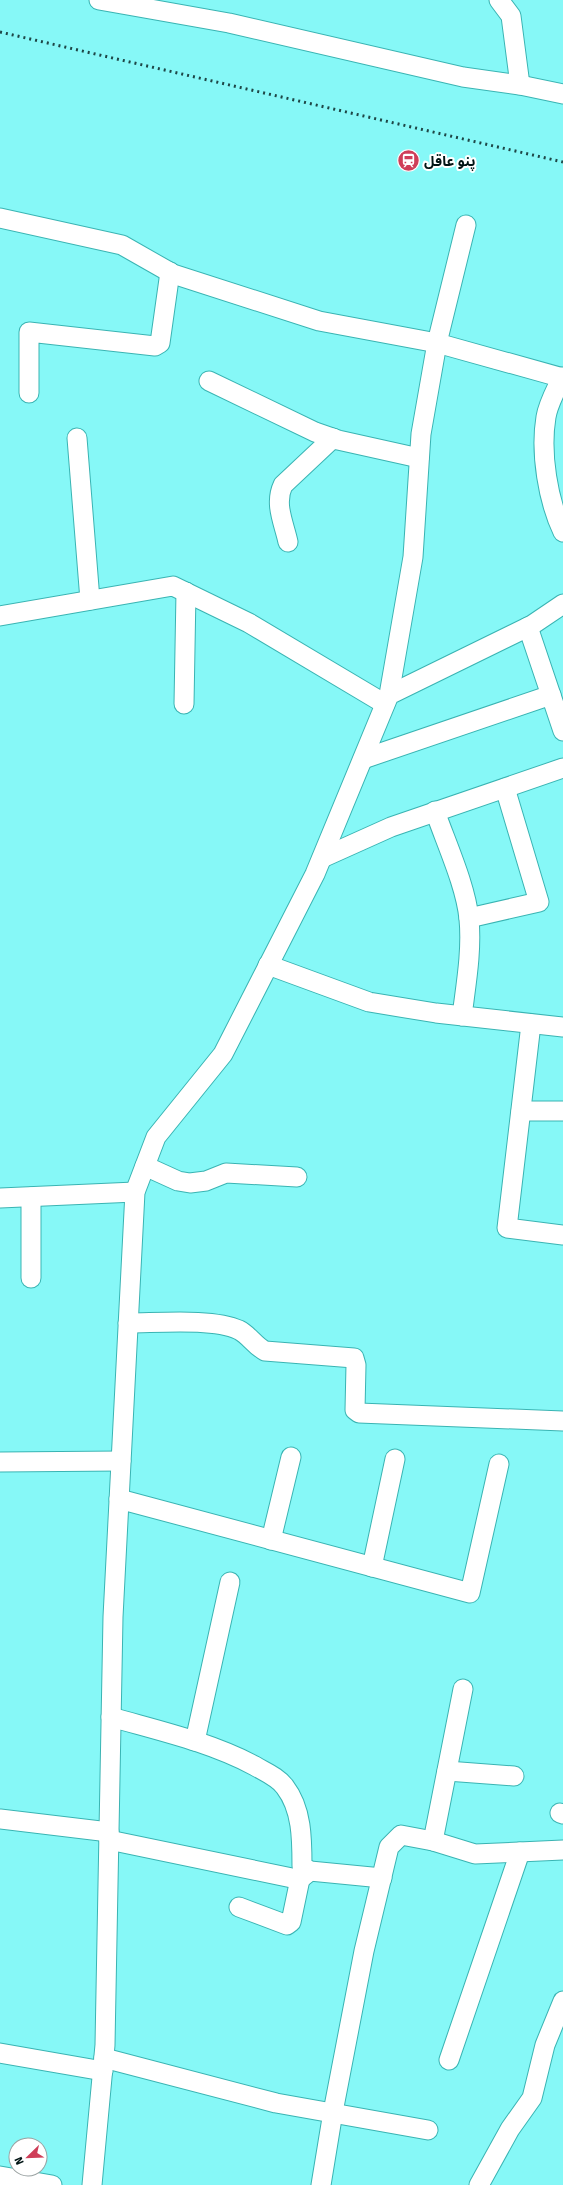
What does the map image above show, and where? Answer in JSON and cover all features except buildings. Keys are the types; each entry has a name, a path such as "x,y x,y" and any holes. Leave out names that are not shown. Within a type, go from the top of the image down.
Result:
{"street":[{"path":"99,0 229,23 463,77 520,85 563,94"},
{"path":"499,0 511,16 520,85"},
{"path":"0,218 122,245 170,272 319,321 437,343 562,377 546,417 544,444 550,496 563,532"},
{"path":"92,2185 104,2064 113,1617 135,1192 156,1137 223,1054 322,858 387,700 412,557 421,434 437,343 466,225"},
{"path":"29,393 29,332 155,346 160,343 170,272"},
{"path":"209,381 315,432 333,438 419,458"},
{"path":"77,438 90,600"},
{"path":"288,542 278,502 279,493 283,485 333,438"},
{"path":"0,616 173,586 248,624 387,700"},
{"path":"184,704 186,592"},
{"path":"387,700 528,627 563,604"},
{"path":"528,627 563,731"},
{"path":"363,759 551,695"},
{"path":"322,858 390,827 563,768"},
{"path":"469,918 540,902 505,788"},
{"path":"435,812 461,886 469,918 469,957 462,1016"},
{"path":"268,965 369,1002 462,1016 563,1026"},
{"path":"531,1024 507,1228 563,1235"},
{"path":"521,1111 563,1111"},
{"path":"145,1166 178,1181 190,1183 206,1181 226,1173 297,1177"},
{"path":"0,1198 135,1192"},
{"path":"31,1197 31,1278"},
{"path":"128,1323 223,1324 241,1331 256,1347 265,1351 354,1358 356,1365 355,1410 358,1413 563,1421"},
{"path":"271,1540 291,1457"},
{"path":"372,1567 395,1459"},
{"path":"0,1462 121,1462"},
{"path":"119,1499 470,1593 499,1464"},
{"path":"195,1741 230,1582"},
{"path":"433,1841 463,1689"},
{"path":"111,1717 218,1748 271,1774 284,1786 294,1803 302,1835 302,1866 305,1875 291,1922 286,1924 239,1907"},
{"path":"447,1771 514,1776"},
{"path":"0,1819 109,1836 305,1875 382,1878"},
{"path":"321,2185 333,2112 364,1951 389,1846 397,1837 401,1835 433,1841 475,1854 563,1850"},
{"path":"448,2060 520,1852"},
{"path":"479,2185 510,2129 532,2098 545,2045 563,2000"},
{"path":"0,2053 104,2064 276,2103 428,2130"},
{"path":"0,2176 52,2185"}],"railway":[{"path":"0,32 563,162"}],"place":[{"name":"پنو عاقل","path":"409,161"}]}
